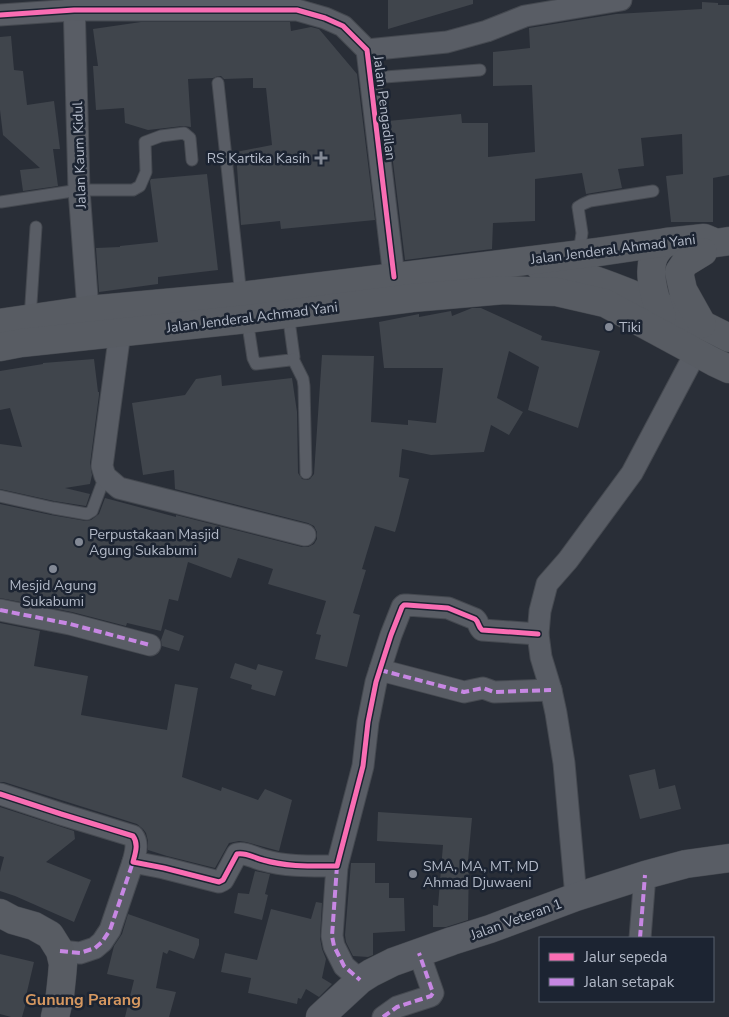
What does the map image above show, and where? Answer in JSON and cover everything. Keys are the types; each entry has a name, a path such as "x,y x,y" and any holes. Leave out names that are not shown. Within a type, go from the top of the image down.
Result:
{"main road":[{"path":"504,290 583,253 660,250 716,245"},
{"path":"702,324 683,290 679,272 685,263 716,245"},
{"path":"660,250 651,265 652,284 657,303 667,327 687,347"},
{"name":"Jalan Jenderal Achmad Yani","path":"0,323 88,310 244,308 288,313 328,297 394,277 496,264 546,268 583,253 584,276 657,303 729,338"},
{"name":"Jalan Jenderal Achmad Yani","path":"0,347 120,332 244,308 328,297 412,298 504,290"},
{"path":"504,290 558,292 605,303 729,369"},
{"path":"0,913 13,920 34,926 50,935 60,951 63,964 60,995 55,1017"}],"street":[{"path":"367,50 447,42 488,31 525,16 621,0"},
{"name":"Jalan Pengadilan","path":"0,15 74,5 297,10 325,18 342,26 367,50 394,277"},
{"name":"Jalan Kaum Kidul","path":"74,5 79,190 88,310"},
{"path":"120,332 102,466 106,476 119,488 305,535"},
{"path":"576,897 564,763 551,690 541,657 538,634 540,611 547,584 568,560 632,473 687,347"},
{"path":"360,980 344,966 334,946 332,936 337,866 362,766 376,682 390,635 404,605 448,608 475,619 482,630 538,634"},
{"path":"0,610 70,624 150,645"},
{"path":"380,670 464,692 483,688 494,692 551,690"},
{"path":"0,794 133,836 136,840 133,862 110,930 102,942 95,948 80,953 60,951"},
{"path":"133,862 219,882 223,880 237,854 242,853 264,860 295,866 337,866"},
{"name":"Jalan Veteran 1","path":"320,1017 360,980 371,972 393,962 576,897 686,864 729,858"},
{"path":"640,937 645,876"},
{"path":"383,1017 397,1007 430,996 432,993 419,953"}],"lane":[{"path":"371,78 480,70"},
{"path":"218,83 244,308 253,358 256,364 293,359"},
{"path":"1,202 79,190 133,190 140,186 146,172 145,142 161,136 184,134 190,138 192,160"},
{"path":"583,253 578,207 590,201 653,191"},
{"path":"30,318 36,227"},
{"path":"288,313 293,359 303,379 304,386 306,473"},
{"path":"0,496 87,514 92,511 106,476"}],"building":[{"path":"388,0 473,0 473,4 388,29"},
{"path":"702,2 729,5 729,175 713,178 713,222 671,222 666,176 683,174 682,134 641,138 644,166 618,169 622,188 586,194 582,173 535,179 535,221 493,223 492,249 405,260 388,121 461,114 462,123 488,123 488,157 535,152 532,85 493,86 493,52 530,48 529,28 616,14 702,9"},
{"path":"141,22 290,22 291,31 311,27 319,29 357,74 375,220 281,229 280,221 241,225 236,152 272,145 266,88 253,88 253,78 224,79 218,76 188,79 191,127 183,126 148,130 125,123 124,108 96,110 93,66 98,66 93,29"},
{"path":"11,36 14,70 23,71 27,105 54,101 60,149 53,149 58,186 23,191 20,170 40,168 3,135 0,110 0,37"},
{"path":"207,174 218,270 158,277 158,284 99,292 96,248 158,242 151,179"},
{"path":"472,308 481,308 542,336 541,340 600,351 578,428 528,410 539,367 509,351 497,398 523,412 509,435 491,425 484,452 431,455 402,449 399,477 409,479 395,532 375,526 362,569 366,570 353,613 360,615 347,667 315,659 321,635 316,634 326,601 268,584 273,569 238,558 231,578 188,562 178,601 169,599 161,631 127,623 126,626 72,612 0,598 0,504 86,521 99,514 105,498 302,547 314,544 317,539 317,532 314,526 308,523 175,489 174,470 143,475 132,403 185,395 196,379 221,375 222,386 292,378 297,412 298,473 302,479 307,480 314,474 322,355 374,356 371,422 408,425 408,420 436,423 443,368 384,368 379,322 419,314 419,317 451,311 452,316"},
{"path":"94,359 99,395 90,464 92,475 90,484 65,488 90,494 86,506 0,489 0,444 22,447 10,408 0,410 0,371 43,363"},
{"path":"0,623 40,631 34,666 88,676 81,715 167,730 175,684 198,688 182,777 221,791 222,787 258,800 265,789 292,800 279,851 246,842 229,843 215,868 148,850 146,833 137,824 0,782"},
{"path":"165,629 184,636 179,651 162,646 161,640"},
{"path":"235,663 256,670 258,664 283,671 275,696 251,689 252,685 230,678"},
{"path":"655,769 659,789 675,785 681,809 640,819 629,775"},
{"path":"0,807 74,831 75,839 46,862 91,880 74,922 0,891 0,872 4,857 0,856"},
{"path":"378,812 472,818 468,861 468,920 446,927 433,927 433,905 438,906 443,845 377,841"},
{"path":"351,863 375,863 375,883 389,883 389,898 404,898 405,931 373,933 373,955 368,957 353,956 346,942"},
{"path":"255,871 270,874 265,894 268,895 262,920 234,913 238,893 249,894"},
{"path":"316,902 322,903 320,938 326,959 322,978 332,984 319,997 306,989 301,999 298,998 297,1004 248,993 251,978 221,972 225,953 257,960 271,909 311,919"},
{"path":"128,914 199,939 194,959 169,950 167,954 163,952 156,988 176,992 169,1017 125,1017 134,980 107,974 114,946 122,934"},
{"path":"0,954 34,962 22,1017 0,1014"}],"marked path":[{"path":"0,610 70,624 150,645"},
{"path":"380,670 464,692 483,688 494,692 551,690"},
{"path":"60,951 80,953 95,948 102,942 110,930 133,862"},
{"path":"337,866 332,936 334,946 344,966 360,980"},
{"path":"640,937 645,875"},
{"path":"383,1017 397,1007 431,996 433,993 419,953"}],"cycle path":[{"path":"0,15 74,10 297,10 325,18 343,26 367,50 394,277"},
{"path":"0,794 133,836 136,846 133,862 219,882 223,880 237,854 247,854 281,864 337,866 363,766 368,722 376,682 402,607 407,605 448,608 475,619 482,630 538,634"}],"place":[{"name":"RS Kartika Kasih","path":"321,158"},
{"name":"Tiki","path":"609,327"},
{"name":"Perpustakaan Masjid Agung Sukabumi","path":"79,542"},
{"name":"Mesjid Agung Sukabumi","path":"53,569"},
{"name":"SMA, MA, MT, MD Ahmad Djuwaeni","path":"413,874"}],"district":[{"name":"Gunung Parang","path":"83,999"}]}
